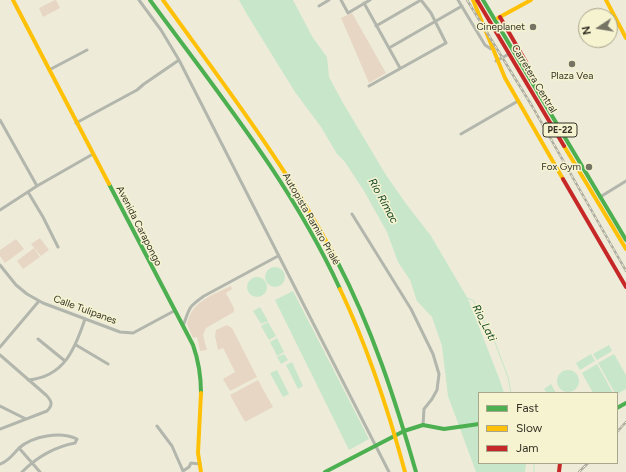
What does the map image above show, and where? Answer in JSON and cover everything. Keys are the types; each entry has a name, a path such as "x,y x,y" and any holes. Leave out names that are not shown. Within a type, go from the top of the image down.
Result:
{"main road":[{"name":"Avenida Carapongo","path":"13,0 183,326 199,361 201,405 198,453 201,472"},
{"name":"Autopista Ramiro Prialé","path":"150,0 260,152 305,222 336,278 376,374 396,435 405,472"},
{"name":"Autopista Ramiro Prialé","path":"163,0 268,148 328,243 365,320 389,380 416,472"},
{"name":"PE-22","path":"473,0 496,60 518,101 626,287"},
{"name":"Carretera Central","path":"477,0 626,249"},
{"name":"Carretera Central","path":"483,0 626,240"},
{"path":"486,32 490,23 531,0"},
{"path":"606,0 626,38"},
{"path":"500,17 526,62 535,88"},
{"path":"326,472 404,431 422,425 442,429 478,424"}],"street":[{"path":"139,0 161,30 179,60 389,472"},
{"path":"319,6 329,0"},
{"path":"341,0 348,13 370,0"},
{"path":"369,86 446,43 421,0 376,26"},
{"path":"458,0 485,45 491,49"},
{"path":"364,4 400,68"},
{"path":"389,48 462,6"},
{"path":"620,28 626,25"},
{"path":"49,70 88,50"},
{"path":"496,60 509,54"},
{"path":"76,123 137,90 179,60"},
{"path":"461,134 518,101"},
{"path":"0,120 37,186"},
{"path":"0,210 37,186 93,154"},
{"path":"600,197 626,181"},
{"path":"28,192 58,247"},
{"path":"352,214 411,309 433,354 439,374 437,390 424,409 422,425"},
{"path":"183,326 189,308 194,303 204,296 278,256"},
{"name":"Calle Tulipanes","path":"0,265 16,285 39,301 120,332 134,333 174,311"},
{"path":"0,347 39,301"},
{"path":"28,380 50,374 58,369 76,345 85,319"},
{"path":"38,339 65,361"},
{"path":"76,345 108,364"},
{"path":"0,355 46,395 50,399 51,404 51,407 47,411 0,429"},
{"path":"0,406 26,419"},
{"path":"157,426 172,446 183,471 189,467 191,463 200,464"},
{"path":"0,464 13,456 19,448 43,436 63,436 77,439 75,443 54,449 31,463 22,472"},
{"path":"19,448 40,472"}],"shaded area":[{"path":"55,0 60,8 43,17 39,8"},
{"path":"352,13 386,73 369,83 341,18"},
{"path":"40,238 49,250 41,256 31,244"},
{"path":"16,239 24,249 5,263 0,256 0,250"},
{"path":"34,248 40,257 23,269 17,261"},
{"path":"231,286 232,289 226,293 234,308 234,312 206,328 203,335 207,350 200,351 197,337 193,338 187,324 190,316 193,310 203,300"},
{"path":"227,325 232,328 257,377 230,391 223,379 235,372 223,348 218,350 215,336 216,330"},
{"path":"258,380 273,407 245,422 230,395"}],"water":[{"name":"Río Rímac","path":"239,0 293,0 313,38 327,57 329,77 343,103 386,175 431,236 468,299 504,392 478,392 478,464 526,464 525,472 476,472 448,396 442,346 432,317 417,301 410,280 398,262 387,232 364,191 345,162 337,154 321,127 295,92"},
{"path":"275,267 282,270 285,277 282,284 275,287 268,284 265,277 268,270"},
{"path":"257,277 264,280 267,287 264,294 257,297 250,294 247,287 250,280"},
{"path":"293,291 369,439 349,450 275,300"},
{"path":"260,307 268,321 261,324 253,311"},
{"path":"268,322 276,336 269,340 261,326"},
{"path":"277,338 284,352 277,356 270,342"},
{"path":"609,345 612,351 597,360 593,354"},
{"path":"284,354 288,360 281,364 277,357"},
{"path":"591,354 595,361 580,370 576,363"},
{"path":"614,354 626,375 626,389 618,393 618,392 614,392 598,363"},
{"path":"292,362 303,386 298,389 286,365"},
{"path":"597,364 612,392 592,392 582,373"},
{"path":"277,370 289,394 283,397 270,373"},
{"path":"568,370 576,373 579,381 576,389 568,392 560,389 557,381 560,373"},
{"path":"551,384 555,392 546,392 544,389"}],"waterway":[{"name":"Rio_Lati","path":"467,298 473,300 494,340 508,377 511,392"},
{"name":"Rio_Lati","path":"534,464 534,472"}],"railway":[{"path":"467,0 532,106 626,271"},
{"path":"618,431 626,422"},
{"path":"579,472 587,464"}],"traffic: fast":[{"path":"150,0 277,176 321,250 340,289"},
{"path":"483,0 626,240"},
{"path":"109,184 193,345 197,357 201,380 201,393"},
{"path":"337,261 350,286 382,364 416,472"},
{"path":"618,407 626,403"},
{"path":"325,472 404,431 423,425 444,429 478,424"}],"traffic: slow":[{"path":"13,0 109,184"},
{"path":"163,0 232,95 276,160 298,193 337,261"},
{"path":"473,0 505,78 563,179"},
{"path":"498,18 531,0"},
{"path":"606,0 626,38"},
{"path":"564,146 626,249"},
{"path":"340,289 360,334 377,379 405,472"},
{"path":"201,393 198,453 201,472"}],"traffic: jam":[{"path":"477,0 564,146"},
{"path":"500,17 526,62 532,78"},
{"path":"563,179 626,287"},
{"path":"559,472 560,464"}],"place":[{"name":"Cineplanet","path":"533,27"},
{"name":"Plaza Vea","path":"572,64"},
{"name":"Fox Gym","path":"589,167"}]}
